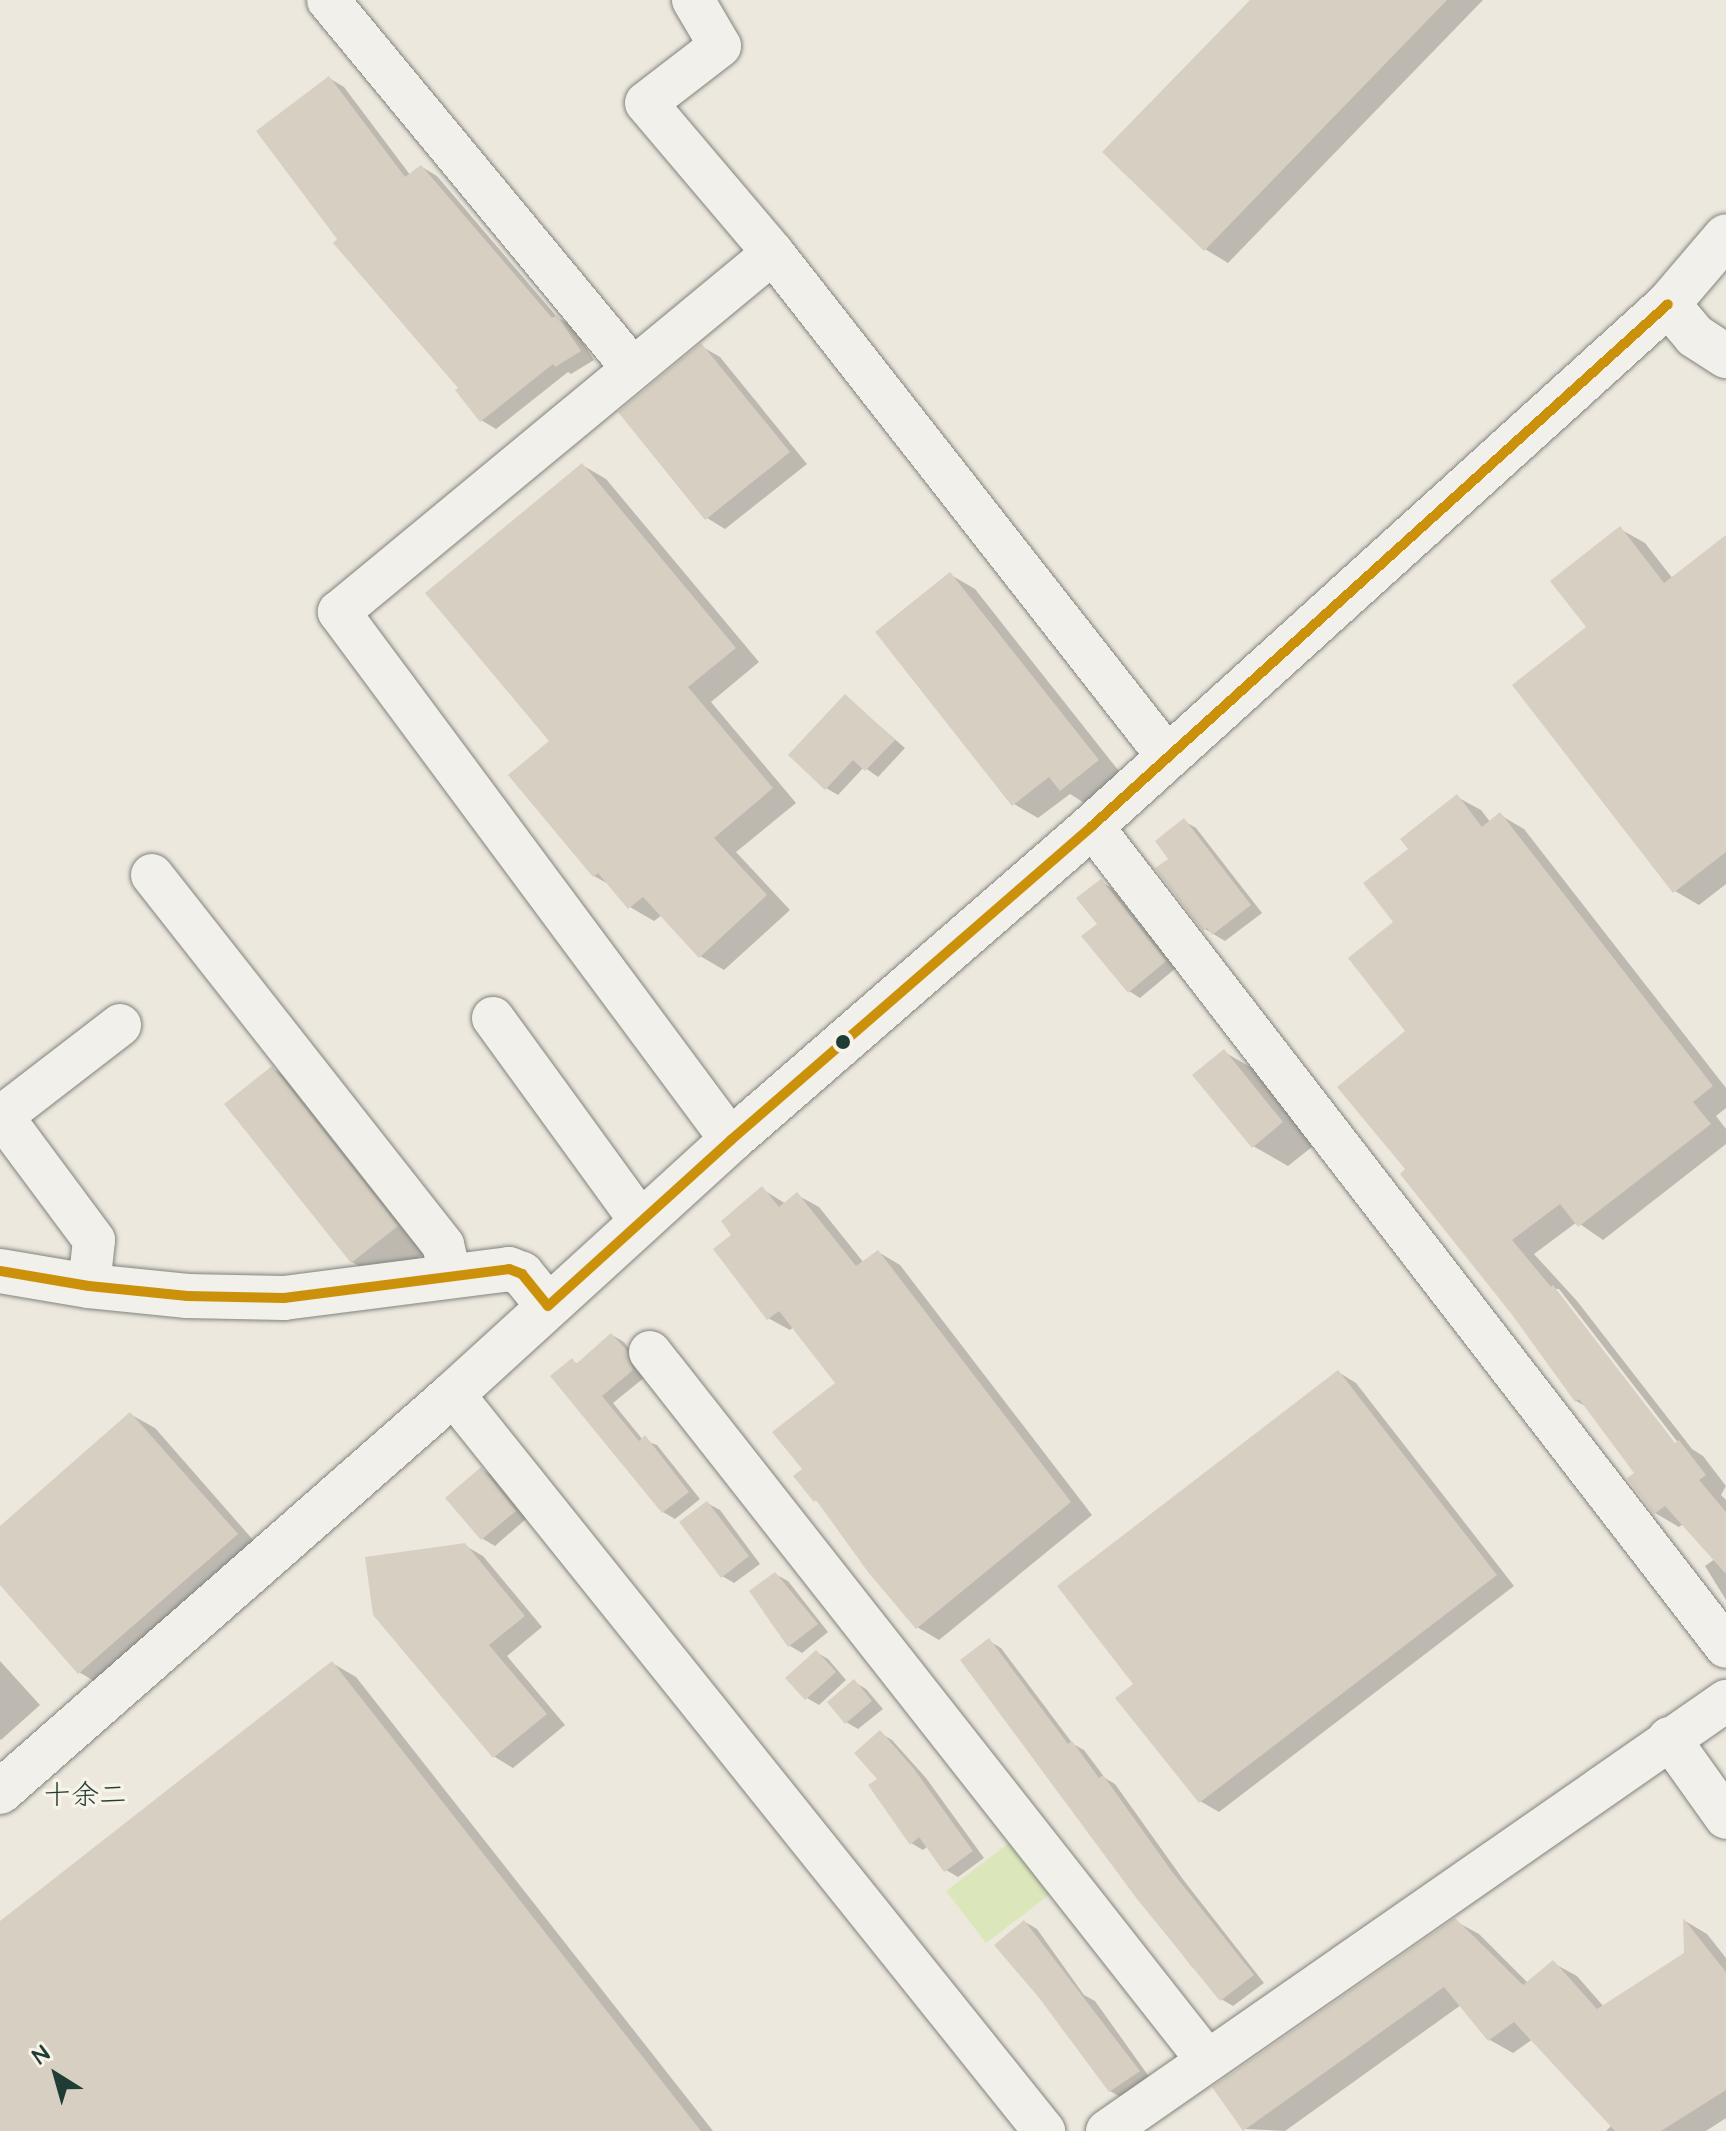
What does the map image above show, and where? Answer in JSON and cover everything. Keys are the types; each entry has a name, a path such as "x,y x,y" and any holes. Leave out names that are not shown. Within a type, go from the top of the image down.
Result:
{"street":[{"path":"328,0 632,368"},
{"path":"693,0 720,46 646,103 773,253 1168,757"},
{"path":"0,1792 453,1394 731,1140 1092,826 1668,304 1726,236"},
{"path":"731,1140 339,612 773,253"},
{"path":"1668,304 1695,336 1726,356"},
{"path":"1092,826 1726,1647"},
{"path":"152,875 443,1245 451,1277"},
{"path":"493,1018 641,1222"},
{"path":"89,1286 94,1240 2,1116 120,1025"},
{"path":"0,1271 89,1286 187,1296 284,1298 509,1269 522,1274 548,1306"},
{"path":"650,1352 1207,2060"},
{"path":"453,1394 1044,2131"},
{"path":"1113,2129 1207,2060 1726,1701"},
{"path":"1669,1738 1726,1818"}],"green space":[{"path":"1013,1840 1053,1892 986,1943 946,1891"}],"building":[{"path":"1250,0 1447,0 1204,251 1102,152"},
{"path":"329,76 405,177 421,165 552,318 557,315 581,351 555,367 553,364 480,422 455,390 458,388 333,243 337,239 256,131"},
{"path":"701,343 790,452 705,520 618,412"},
{"path":"582,463 736,648 688,687 773,788 714,838 767,895 699,958 643,897 628,909 598,873 593,877 508,775 549,741 425,593"},
{"path":"1620,526 1664,583 1726,535 1726,852 1673,893 1512,685 1586,627 1550,581"},
{"path":"950,572 1099,760 1060,791 1049,777 1012,806 875,632"},
{"path":"845,694 895,740 865,771 853,760 825,790 788,755"},
{"path":"1457,794 1482,827 1500,812 1713,1086 1693,1102 1711,1124 1578,1227 1560,1204 1512,1240 1551,1287 1553,1285 1675,1443 1679,1440 1706,1475 1699,1480 1726,1512 1726,1574 1665,1506 1654,1514 1627,1478 1634,1473 1579,1399 1575,1402 1513,1316 1400,1174 1405,1169 1337,1087 1405,1031 1348,958 1393,922 1363,883 1408,849 1400,839"},
{"path":"1184,818 1251,905 1212,935 1207,928 1203,931 1155,868 1168,859 1155,841"},
{"path":"1101,879 1166,961 1128,993 1081,936 1097,924 1076,898"},
{"path":"1224,1049 1283,1122 1252,1148 1192,1075"},
{"path":"272,1066 398,1226 351,1263 224,1104"},
{"path":"762,1186 779,1207 797,1192 856,1266 878,1250 1071,1502 916,1629 868,1572 816,1500 814,1502 793,1476 802,1469 772,1432 835,1383 779,1311 767,1320 713,1249 731,1235 721,1221"},
{"path":"611,1333 627,1351 633,1370 602,1396 639,1441 645,1435 689,1492 662,1513 550,1376 572,1358 576,1364"},
{"path":"1338,1370 1497,1575 1199,1803 1115,1698 1133,1684 1057,1586"},
{"path":"130,1412 238,1534 78,1674 0,1585 0,1526"},
{"path":"481,1467 516,1511 481,1540 445,1498"},
{"path":"707,1501 749,1556 721,1578 679,1522"},
{"path":"465,1543 525,1616 489,1645 547,1714 493,1758 373,1615 365,1557"},
{"path":"775,1572 818,1624 788,1647 749,1591"},
{"path":"989,1638 1068,1744 1072,1741 1099,1778 1103,1775 1173,1873 1254,1975 1220,2001 1137,1899 960,1660"},
{"path":"816,1650 836,1672 805,1700 785,1678"},
{"path":"332,1661 701,2131 0,2131 0,1921"},
{"path":"854,1679 872,1701 845,1724 827,1702"},
{"path":"880,1730 914,1769 973,1851 944,1872 919,1837 910,1845 868,1785 877,1779 854,1753"},
{"path":"1455,1918 1523,1985 1553,1960 1597,2009 1684,1953 1683,1918 1726,1972 1726,2090 1661,2131 1615,2131 1514,2022 1488,2041 1444,1987 1243,2131 1212,2087"},
{"path":"1024,1920 1140,2071 1109,2092 1040,1999 994,1945"}],"transit line":[{"path":"548,1306 731,1140 1092,826 1668,304"},
{"path":"0,1271 89,1286 187,1296 284,1298 509,1269 522,1274 548,1306"}],"district":[{"name":"十余二","path":"85,1796"}]}
